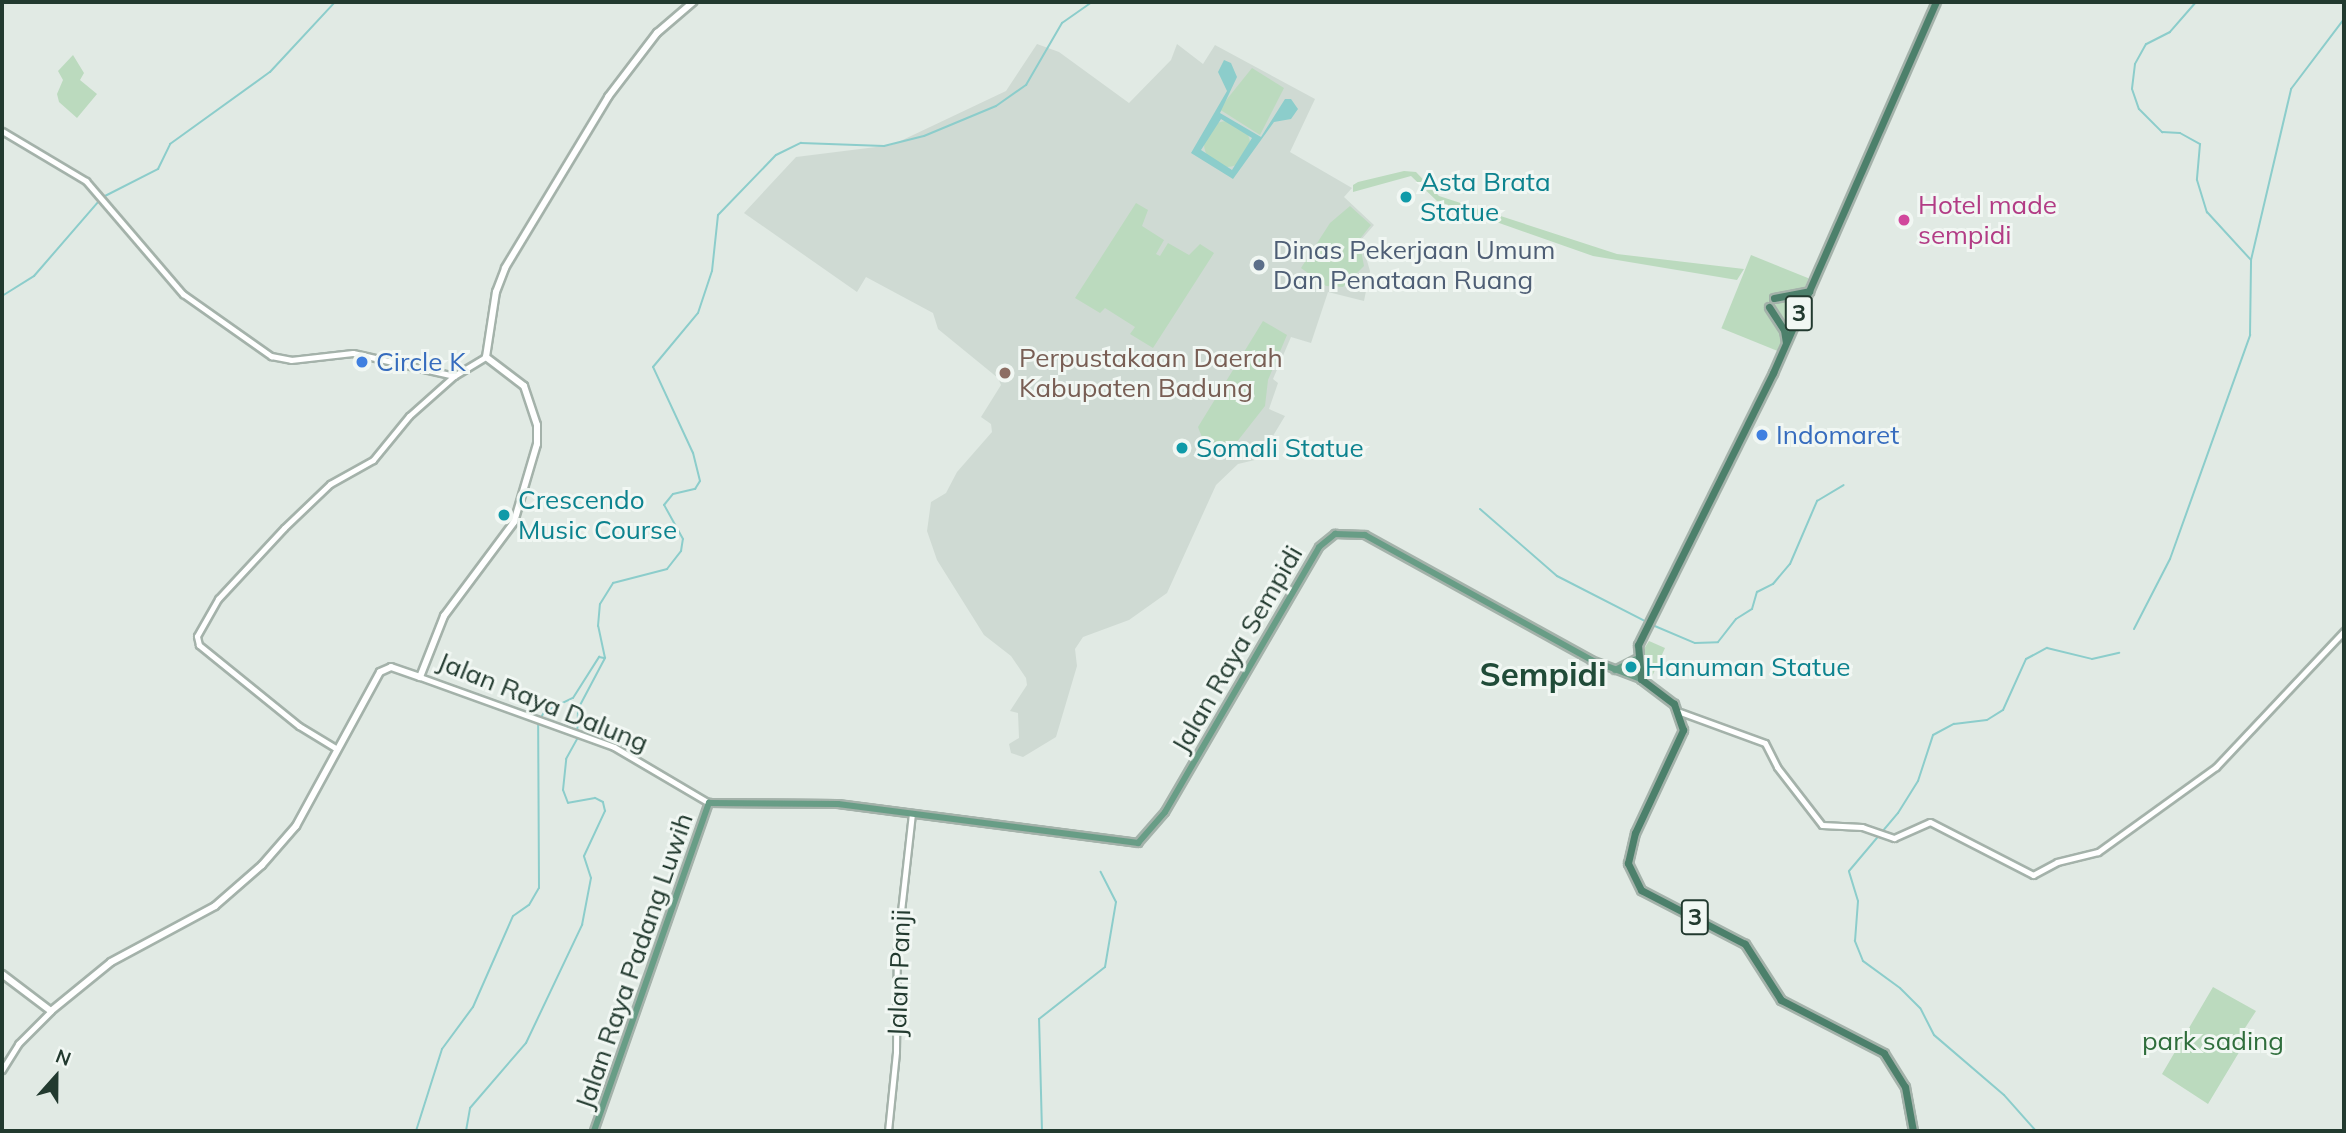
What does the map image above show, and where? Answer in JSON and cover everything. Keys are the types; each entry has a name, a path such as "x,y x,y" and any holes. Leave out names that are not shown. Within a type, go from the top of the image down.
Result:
{"highway":[{"name":"3","path":"1641,679 1637,659 1644,634 1785,346 1936,2"},
{"path":"1774,298 1809,291"},
{"path":"1769,307 1784,330 1785,346"},
{"path":"1641,679 1680,712"},
{"name":"3","path":"1680,712 1682,736 1630,845 1628,863 1635,883 1740,940 1781,1000 1879,1048 1895,1066 1905,1087 1913,1131"}],"main road":[{"path":"486,357 496,292 514,250 586,128 671,19 693,2"},
{"name":"Jalan Raya Dalung","path":"420,677 438,627 514,522 537,444 537,425 524,386 486,357"},
{"name":"Jalan Raya Sempidi","path":"912,814 1131,844 1153,830 1328,536 1365,535 1613,670 1641,679"},
{"path":"1613,670 1637,659"},
{"path":"2,974 52,1010 111,962 163,932 200,916 239,886 296,826 382,670 391,667 420,677"},
{"path":"709,803 838,804 912,814"},
{"name":"Jalan Raya Padang Luwih","path":"594,1131 709,803"}],"street":[{"path":"2,131 86,181 183,294 263,352 291,360 353,353 454,376"},
{"path":"337,749 299,726 199,645 197,636 210,610 263,550 320,492 373,460 409,416 454,376 486,357"},
{"path":"1680,712 1765,743 1777,767 1822,825 1871,830 1894,838 1926,822 1936,824 2034,875 2057,862 2098,852 2216,767 2344,631"},
{"name":"Jalan Raya Dalung","path":"420,677 574,731 625,752 709,803"},
{"name":"Jalan Panji","path":"888,1131 896,1052 897,947 912,814"},
{"path":"2,1070 18,1044 52,1010"}],"shaded area":[{"path":"1037,44 1059,52 1129,103 1171,60 1177,44 1203,64 1215,45 1315,99 1290,152 1352,188 1344,197 1374,225 1361,240 1370,271 1364,301 1328,292 1311,343 1291,337 1273,379 1278,383 1269,409 1285,416 1259,459 1238,464 1216,485 1167,593 1129,620 1083,637 1075,649 1077,666 1056,737 1023,757 1011,753 1009,744 1019,738 1018,713 1010,711 1027,685 1026,678 1011,656 984,635 937,560 927,531 931,502 946,493 957,472 992,432 991,424 981,417 1001,385 998,378 938,329 933,313 866,277 857,292 744,213 796,157 892,145 1006,91"}],"green space":[{"path":"73,55 84,73 80,80 97,94 77,118 59,102 57,94 63,80 58,71"},
{"path":"1252,68 1284,88 1260,135 1219,109"},
{"path":"1227,121 1244,127 1250,144 1244,161 1227,167 1210,161 1204,144 1210,127"},
{"path":"1404,171 1416,172 1439,196 1617,254 1744,269 1737,280 1593,256 1437,201 1411,176 1353,192 1353,185 1358,182"},
{"path":"1136,203 1148,210 1142,226 1164,240 1156,254 1160,256 1168,243 1189,255 1200,244 1214,253 1153,348 1130,334 1135,327 1105,308 1100,313 1075,298"},
{"path":"1350,206 1371,225 1359,240 1364,266 1343,287 1326,286 1301,268 1330,223"},
{"path":"1751,255 1808,278 1779,351 1721,328"},
{"path":"1263,321 1287,335 1268,380 1265,406 1236,443 1214,445 1203,440 1198,427"},
{"path":"1649,641 1665,648 1650,681 1644,675 1640,655"},
{"name":"park sading","path":"2213,987 2256,1011 2245,1028 2250,1034 2208,1104 2162,1074"}],"water":[{"path":"1224,60 1231,63 1237,77 1220,113 1261,137 1285,99 1291,99 1298,109 1291,119 1274,122 1233,179 1191,153 1227,91 1218,72","holes":["1221,119 1252,138 1232,170 1201,150"]}],"waterway":[{"path":"103,197 158,169 170,144 270,72 335,2"},
{"path":"466,1131 470,1108 526,1043 582,925 591,878 584,856 605,811 603,802 595,798 568,803 563,790 566,759 577,739 578,709 605,658 598,626 600,604 613,583 667,569 681,551 683,539 664,505 673,494 695,489 700,481 693,453 653,367 698,313 712,271 718,215 776,155 801,143 884,146 924,136 996,106 1026,85 1062,23 1092,2"},
{"path":"2196,2 2170,32 2146,44 2135,64 2132,89 2139,109 2162,132 2180,133 2200,144 2197,180 2207,212 2251,260"},
{"path":"2134,629 2170,559 2250,335 2251,260 2291,89 2344,19"},
{"path":"2,296 34,276 99,201"},
{"path":"1650,624 1695,643 1718,642 1736,619 1752,609 1757,592 1773,584 1790,564 1817,501 1844,485"},
{"path":"1480,509 1557,576 1645,621"},
{"path":"2036,1131 2004,1095 1934,1035 1920,1008 1900,988 1863,961 1855,941 1858,901 1849,871 1898,813 1918,781 1933,735 1954,724 1987,720 2003,710 2026,659 2047,648 2092,659 2119,653"},
{"path":"416,1131 442,1049 473,1007 513,916 529,905 539,888 538,723 544,712 573,698 599,657 604,658"},
{"path":"1042,1131 1039,1019 1105,967 1116,902 1101,872"}],"place":[{"name":"Asta Brata Statue","path":"1406,197"},
{"name":"Hotel made sempidi","path":"1904,220"},
{"name":"Dinas Pekerjaan Umum Dan Penataan Ruang","path":"1259,265"},
{"name":"Circle K","path":"362,362"},
{"name":"Perpustakaan Daerah Kabupaten Badung","path":"1005,373"},
{"name":"Indomaret","path":"1762,435"},
{"name":"Somali Statue","path":"1182,448"},
{"name":"Crescendo Music Course","path":"504,515"},
{"name":"Hanuman Statue","path":"1631,667"}],"district":[{"name":"Sempidi","path":"1543,674"}]}
